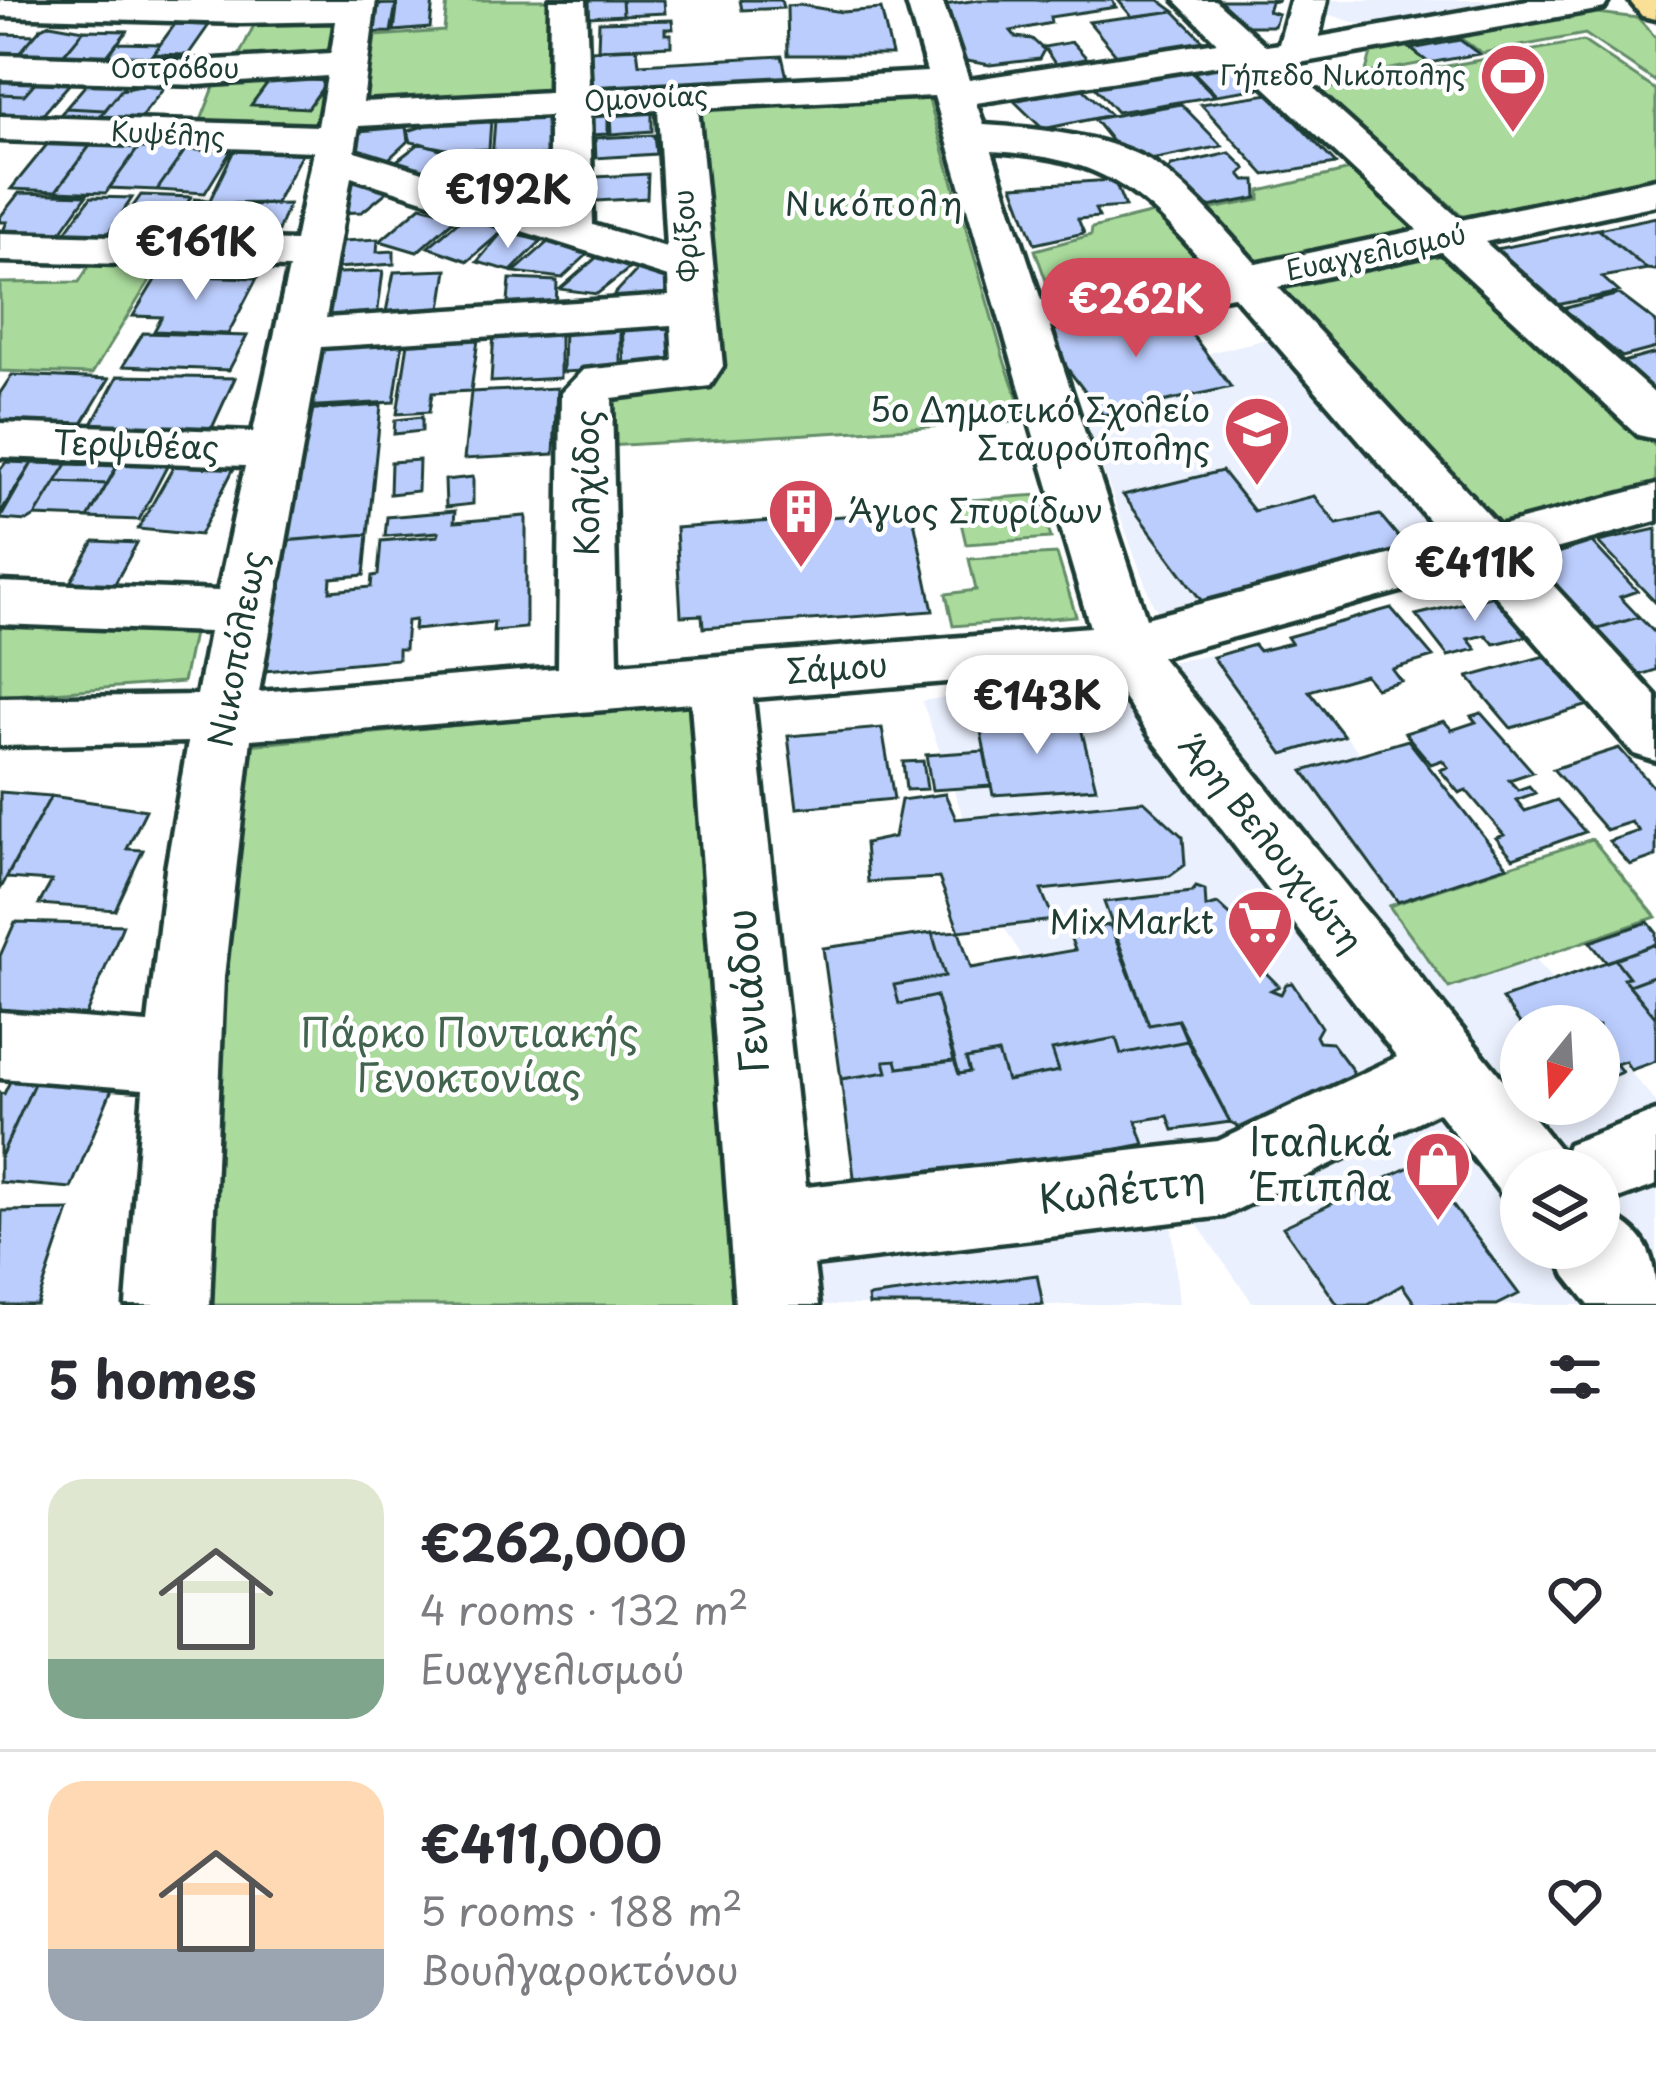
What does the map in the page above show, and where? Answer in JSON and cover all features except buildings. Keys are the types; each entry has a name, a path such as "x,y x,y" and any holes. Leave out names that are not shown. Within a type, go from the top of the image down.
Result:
{"main road":[{"path":"1649,0 1656,7"}],"street":[{"path":"568,0 571,232"},
{"name":"Άρη Βελουχιώτη","path":"924,0 1124,646 1150,690 1514,1149"},
{"path":"1193,0 1268,54 1453,237 1656,424"},
{"path":"1268,54 1310,0"},
{"name":"Ομονοίας","path":"337,138 568,103 677,98 957,104 994,92 1268,54 1585,1"},
{"path":"19,4 240,12 358,4"},
{"name":"Νικοπόλεως","path":"168,1305 200,868 358,4"},
{"path":"149,135 240,12"},
{"name":"Οστρόβου","path":"0,67 198,73 350,63"},
{"name":"Φρίξου","path":"677,98 696,373"},
{"path":"957,104 1037,141 1139,173 1185,213 1656,737"},
{"name":"Κυψέλης","path":"0,128 337,138"},
{"path":"337,138 571,232 691,289"},
{"name":"Ευαγγελισμού","path":"1023,317 1246,280 1656,192"},
{"path":"0,247 313,255"},
{"path":"297,334 691,289"},
{"name":"Κολχίδος","path":"588,687 586,393 601,381 696,373"},
{"name":"Τερψιθέας","path":"0,440 273,450"},
{"name":"Σάμου","path":"0,722 224,718 1124,646 1656,503"},
{"path":"0,603 243,613"},
{"name":"Γενιάδου","path":"719,676 774,1268"},
{"path":"0,1046 185,1059"},
{"name":"Κωλέττη","path":"774,1268 1224,1178 1450,1069"},
{"path":"1620,1161 1656,1148"},
{"path":"1612,1269 1641,1305"}],"shaded area":[{"path":"1323,0 1538,0 1372,28 1321,12"},
{"name":"5ο Δημοτικό Σχολείο Σταυρούπολης","path":"1271,338 1457,547 1168,622 1153,605 1083,416 1230,386 1209,353"},
{"path":"1269,646 1574,1005 1500,1005 1500,1125 1620,1125 1620,1060 1656,1102 1656,1305 1254,1305 1133,1134 1000,921 922,701"},
{"path":"1171,1217 1179,1305 813,1305 811,1257"}],"green space":[{"path":"447,0 555,0 555,93 366,103 375,36 444,31"},
{"path":"1580,11 1638,18 1656,38 1656,82 1585,34 1482,53 1460,38 1410,48 1428,62 1365,74 1373,47"},
{"path":"343,16 338,60 235,64 257,19"},
{"name":"Γήπεδο Νικόπολης","path":"1583,41 1656,90 1656,179 1466,219 1318,90"},
{"path":"339,67 331,134 198,128 218,77"},
{"path":"927,93 1026,421 608,446 604,388 716,380 693,106"},
{"path":"1359,168 1423,228 1249,265 1201,211 1260,200 1260,191"},
{"path":"1166,210 1222,272 1055,306 1035,250 1091,235 1092,228"},
{"path":"1444,248 1656,447 1656,490 1488,532 1266,286"},
{"path":"94,258 163,259 92,374 0,371 0,283 79,282"},
{"path":"1039,495 1051,538 966,544 956,501"},
{"path":"1057,554 1076,616 953,626 946,594 976,590 969,559"},
{"path":"0,614 196,619 183,682 0,696"},
{"name":"Πάρκο Ποντιακής Γενοκτονίας","path":"693,703 737,1305 210,1305 221,987 248,745"},
{"path":"1592,839 1656,917 1449,988 1389,906"}],"place":[{"name":"Γήπεδο Νικόπολης","path":"1513,135"},
{"name":"5ο Δημοτικό Σχολείο Σταυρούπολης","path":"1257,488"},
{"name":"Άγιος Σπυρίδων","path":"801,570"},
{"name":"Mix Markt","path":"1260,981"},
{"name":"Ιταλικά Έπιπλα","path":"1438,1223"}],"district":[{"name":"Νικόπολη","path":"875,204"}]}
